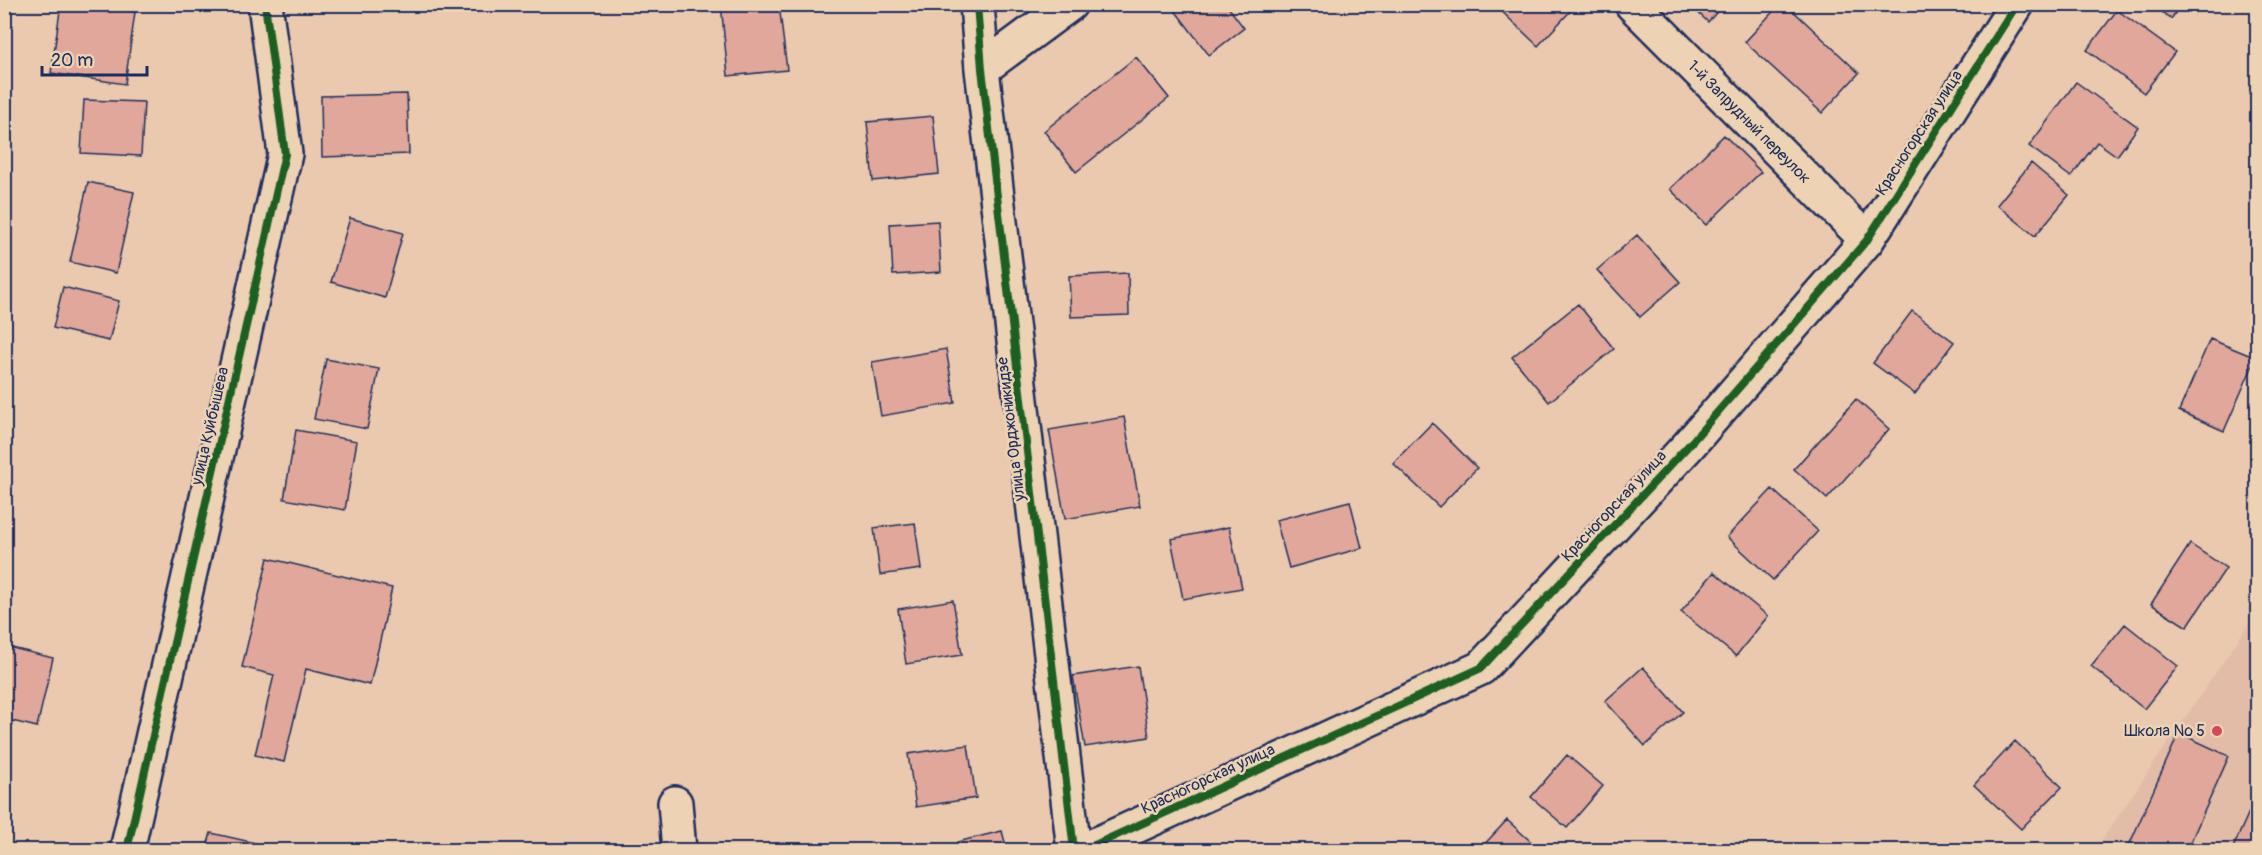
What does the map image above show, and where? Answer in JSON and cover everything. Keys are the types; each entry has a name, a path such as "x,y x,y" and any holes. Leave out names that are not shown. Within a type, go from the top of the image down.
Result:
{"street":[{"name":"улица Куйбышева","path":"127,850 285,154 265,4"},
{"name":"улица Орджоникидзе","path":"976,4 1074,850"},
{"path":"982,69 1070,4"},
{"name":"1-й Запрудный переулок","path":"1632,4 1867,240"},
{"name":"Красногорская улица","path":"1084,850 1481,668 1689,445 1867,240 2017,4"},
{"path":"675,803 679,850"}],"shaded area":[{"name":"Школа № 5","path":"2257,612 2257,850 2095,850"}],"building":[{"path":"61,4 84,4 135,12 125,84 51,73"},
{"path":"721,4 779,4 787,70 728,76"},
{"path":"1170,4 1226,4 1244,28 1209,55"},
{"path":"1494,4 1577,4 1538,46"},
{"path":"1689,4 1724,4 1708,22"},
{"path":"1780,4 1786,4 1859,73 1822,113 1745,42"},
{"path":"2152,4 2182,4 2171,19"},
{"path":"2117,10 2175,52 2144,93 2087,50"},
{"path":"1136,57 1169,98 1076,172 1044,131"},
{"path":"2076,82 2138,127 2117,156 2097,142 2071,177 2029,146"},
{"path":"407,94 409,154 322,157 321,96"},
{"path":"84,100 144,102 141,156 81,153"},
{"path":"933,116 939,174 873,181 867,122"},
{"path":"1724,135 1761,172 1706,225 1670,189"},
{"path":"2031,163 2069,195 2035,236 1997,205"},
{"path":"88,182 134,192 116,273 70,262"},
{"path":"350,218 403,233 385,298 331,282"},
{"path":"938,221 941,272 893,275 890,224"},
{"path":"1637,235 1680,282 1640,317 1597,270"},
{"path":"1128,273 1129,315 1071,317 1069,276"},
{"path":"63,287 119,301 109,341 53,328"},
{"path":"1578,304 1614,349 1549,402 1512,357"},
{"path":"1912,311 1954,342 1915,394 1873,363"},
{"path":"2210,339 2256,358 2224,431 2179,411"},
{"path":"946,349 955,403 881,416 872,362"},
{"path":"326,359 379,369 367,429 314,419"},
{"path":"1856,399 1889,429 1827,499 1794,469"},
{"path":"1124,417 1140,506 1065,519 1049,430"},
{"path":"1432,423 1477,468 1439,507 1393,463"},
{"path":"296,430 357,441 345,510 284,499"},
{"path":"1772,489 1818,531 1773,580 1727,537"},
{"path":"1350,501 1362,548 1289,568 1276,520"},
{"path":"915,523 921,569 880,575 874,528"},
{"path":"1229,527 1242,588 1183,599 1171,539"},
{"path":"2190,544 2226,568 2187,627 2151,604"},
{"path":"268,558 392,588 370,685 306,669 284,762 255,755 274,675 242,667"},
{"path":"1714,572 1768,616 1736,656 1681,612"},
{"path":"953,600 962,655 906,664 898,609"},
{"path":"2125,624 2178,666 2144,709 2091,666"},
{"path":"4,646 53,658 37,727 4,719"},
{"path":"1138,666 1149,737 1085,747 1073,676"},
{"path":"1643,667 1683,712 1645,746 1605,701"},
{"path":"2179,733 2229,756 2187,850 2127,850"},
{"path":"2015,741 2062,787 2021,829 1974,785"},
{"path":"968,745 976,798 916,807 908,754"},
{"path":"1567,755 1603,786 1567,828 1531,797"},
{"path":"2258,792 2258,850 2232,850"},
{"path":"1507,820 1538,848 1536,850 1479,850"},
{"path":"1002,831 1007,850 959,850 957,842"},
{"path":"211,833 264,845 262,850 206,850"}],"cycle path":[{"path":"127,850 285,154 265,4"},
{"path":"977,4 982,69 1074,850"},
{"path":"1084,850 1481,668 1689,445 1867,240 2017,4"}],"place":[{"name":"Школа № 5","path":"2217,731"}]}
